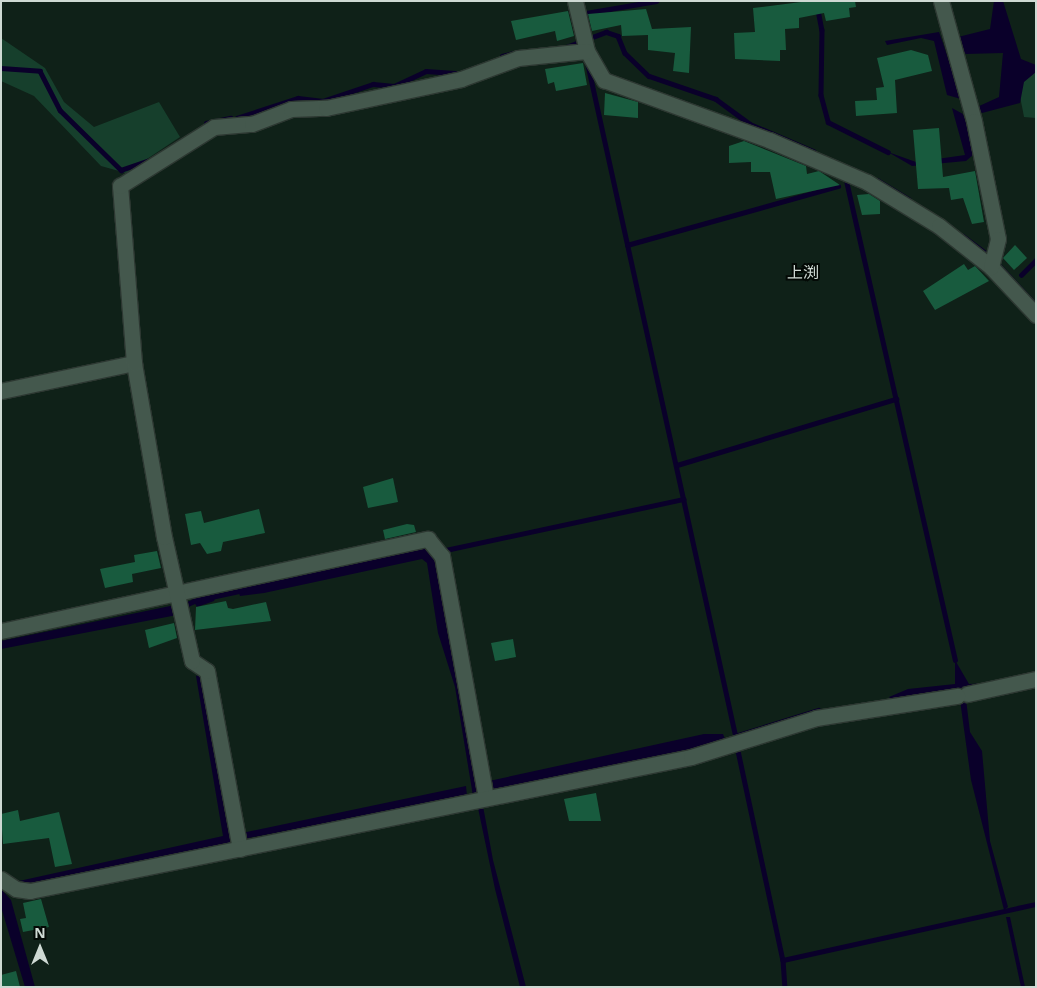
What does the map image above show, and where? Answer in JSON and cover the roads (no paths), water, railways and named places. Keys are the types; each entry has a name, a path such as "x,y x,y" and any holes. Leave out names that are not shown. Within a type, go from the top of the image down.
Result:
{"street":[{"path":"575,1 585,44 604,80 769,140 867,182 939,226 992,267 1036,315"},
{"path":"941,1 972,116 998,239 992,267"},
{"path":"240,849 207,671 192,661 164,537 134,363 118,199 120,186 129,178 162,164 214,126 252,124 291,109 326,108 461,79 518,58 585,44"},
{"path":"1,391 134,363"},
{"path":"1,631 180,603 416,540 428,539 440,551 480,799"},
{"path":"1,880 16,890 30,891 692,757 735,741 816,718 962,695 1036,679"}],"waterway":[{"path":"586,13 656,1"},
{"path":"818,10 822,30 821,95 828,122 888,152"},
{"path":"566,47 606,32 618,36 625,53 649,76 716,99 750,124 813,151"},
{"path":"502,56 518,52"},
{"path":"588,65 735,733"},
{"path":"1,68 40,71 60,110 121,170 147,161"},
{"path":"237,118 298,98 323,101 373,84 394,86 426,71 458,73"},
{"path":"206,123 230,118"},
{"path":"877,180 909,199"},
{"path":"847,183 955,660"},
{"path":"627,245 838,186"},
{"path":"963,236 991,257"},
{"path":"1021,275 1036,260"},
{"path":"996,262 1033,302"},
{"path":"677,465 896,399"},
{"path":"441,551 683,499"},
{"path":"211,597 243,590"},
{"path":"183,606 199,599"},
{"path":"735,736 818,710"},
{"path":"737,746 783,960 785,987"},
{"path":"783,960 1036,904"}],"district":[{"name":"上渕","path":"803,272"}]}
